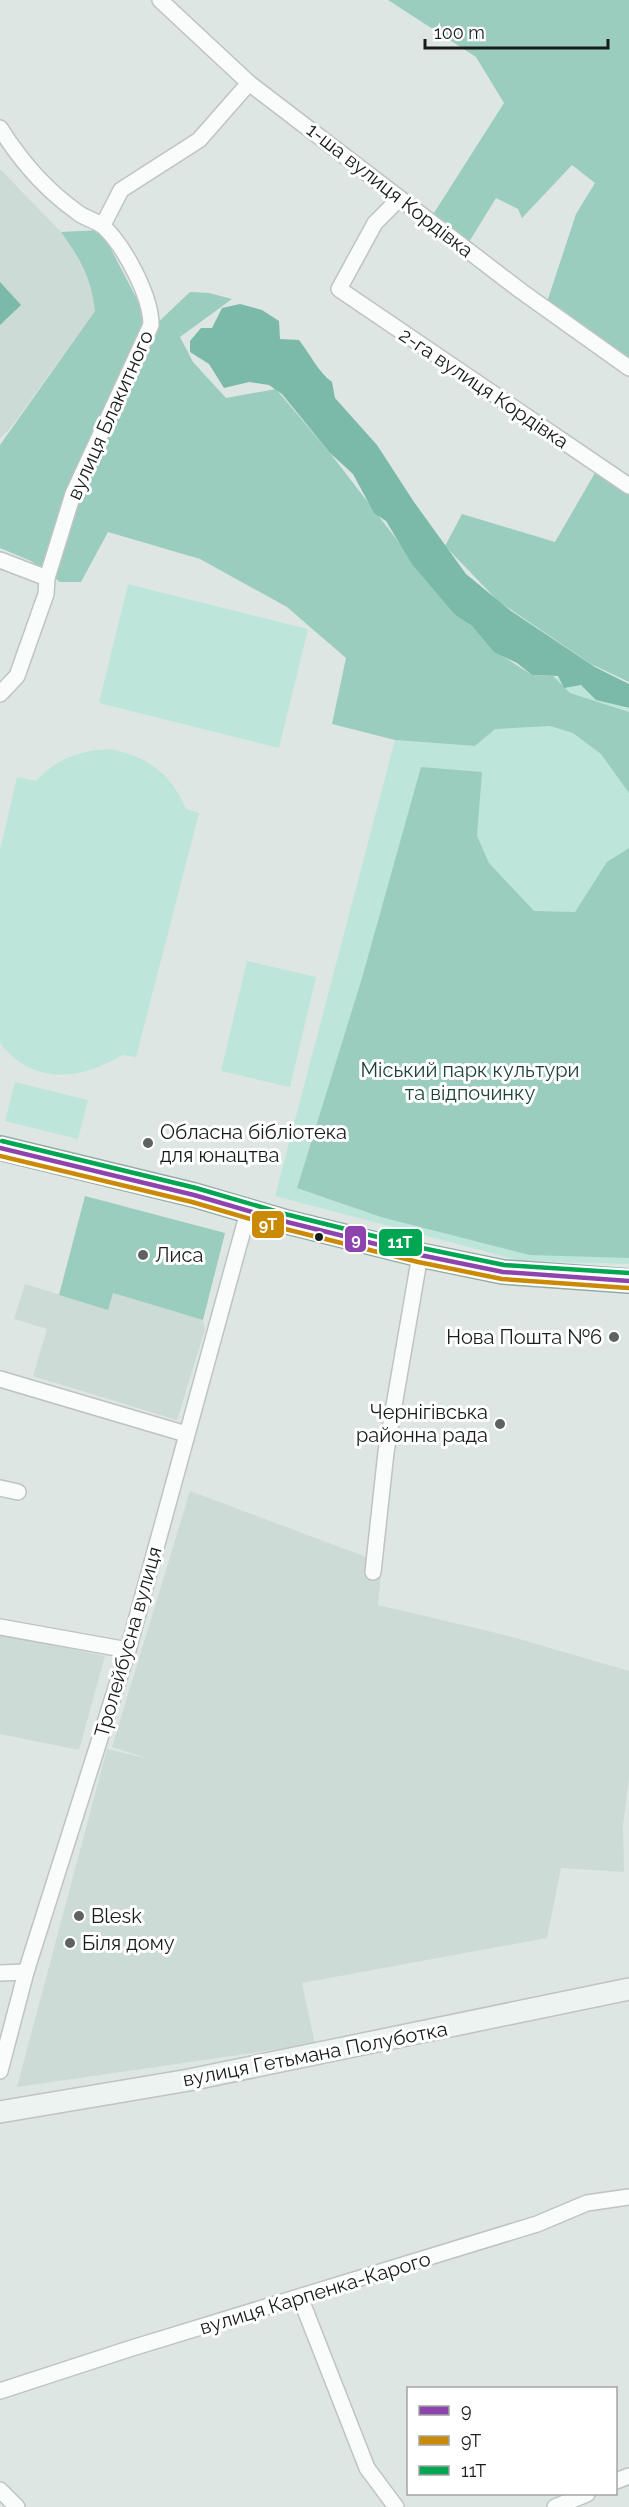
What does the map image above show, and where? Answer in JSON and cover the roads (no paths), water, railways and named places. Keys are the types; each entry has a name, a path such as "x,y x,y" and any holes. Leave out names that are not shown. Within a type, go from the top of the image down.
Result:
{"main road":[{"path":"0,1148 194,1195 248,1212 420,1255 502,1272 629,1281"}],"street":[{"name":"1-ша вулиця Кордівка","path":"160,0 249,83 399,199 629,368"},
{"path":"103,225 121,190 199,140 249,83"},
{"name":"вулиця Блакитного","path":"0,128 15,154 45,185 78,213 103,225 118,242 151,311 151,325 74,494 47,578 46,594 17,676 0,694"},
{"name":"2-га вулиця Кордівка","path":"399,199 375,224 339,289 629,486"},
{"path":"0,560 47,578"},
{"name":"Тролейбусна вулиця","path":"0,2071 26,1972 128,1650 248,1212"},
{"path":"373,1572 386,1452 420,1255"},
{"path":"0,1378 186,1434"},
{"path":"0,1488 18,1492"},
{"path":"0,1627 128,1650"},
{"path":"0,1973 26,1972"},
{"name":"вулиця Гетьмана Полуботка","path":"0,2112 327,2054 629,1989"},
{"name":"вулиця Карпенка-Карого","path":"0,2391 537,2224 587,2203 629,2197"},
{"path":"300,2297 368,2468 396,2507"},
{"path":"0,2490 17,2507"},
{"path":"555,2507 582,2495"}],"place":[{"name":"Обласна бібліотека для юнацтва","path":"148,1143"},
{"name":"Лиса","path":"143,1255"},
{"name":"Нова Пошта №6","path":"614,1337"},
{"name":"Чернігівська районна рада","path":"500,1424"},
{"name":"Blesk","path":"79,1916"},
{"name":"Біля дому","path":"70,1943"}],"park label":[{"name":"Міський парк культури та відпочинку","path":"470,1082"}]}
